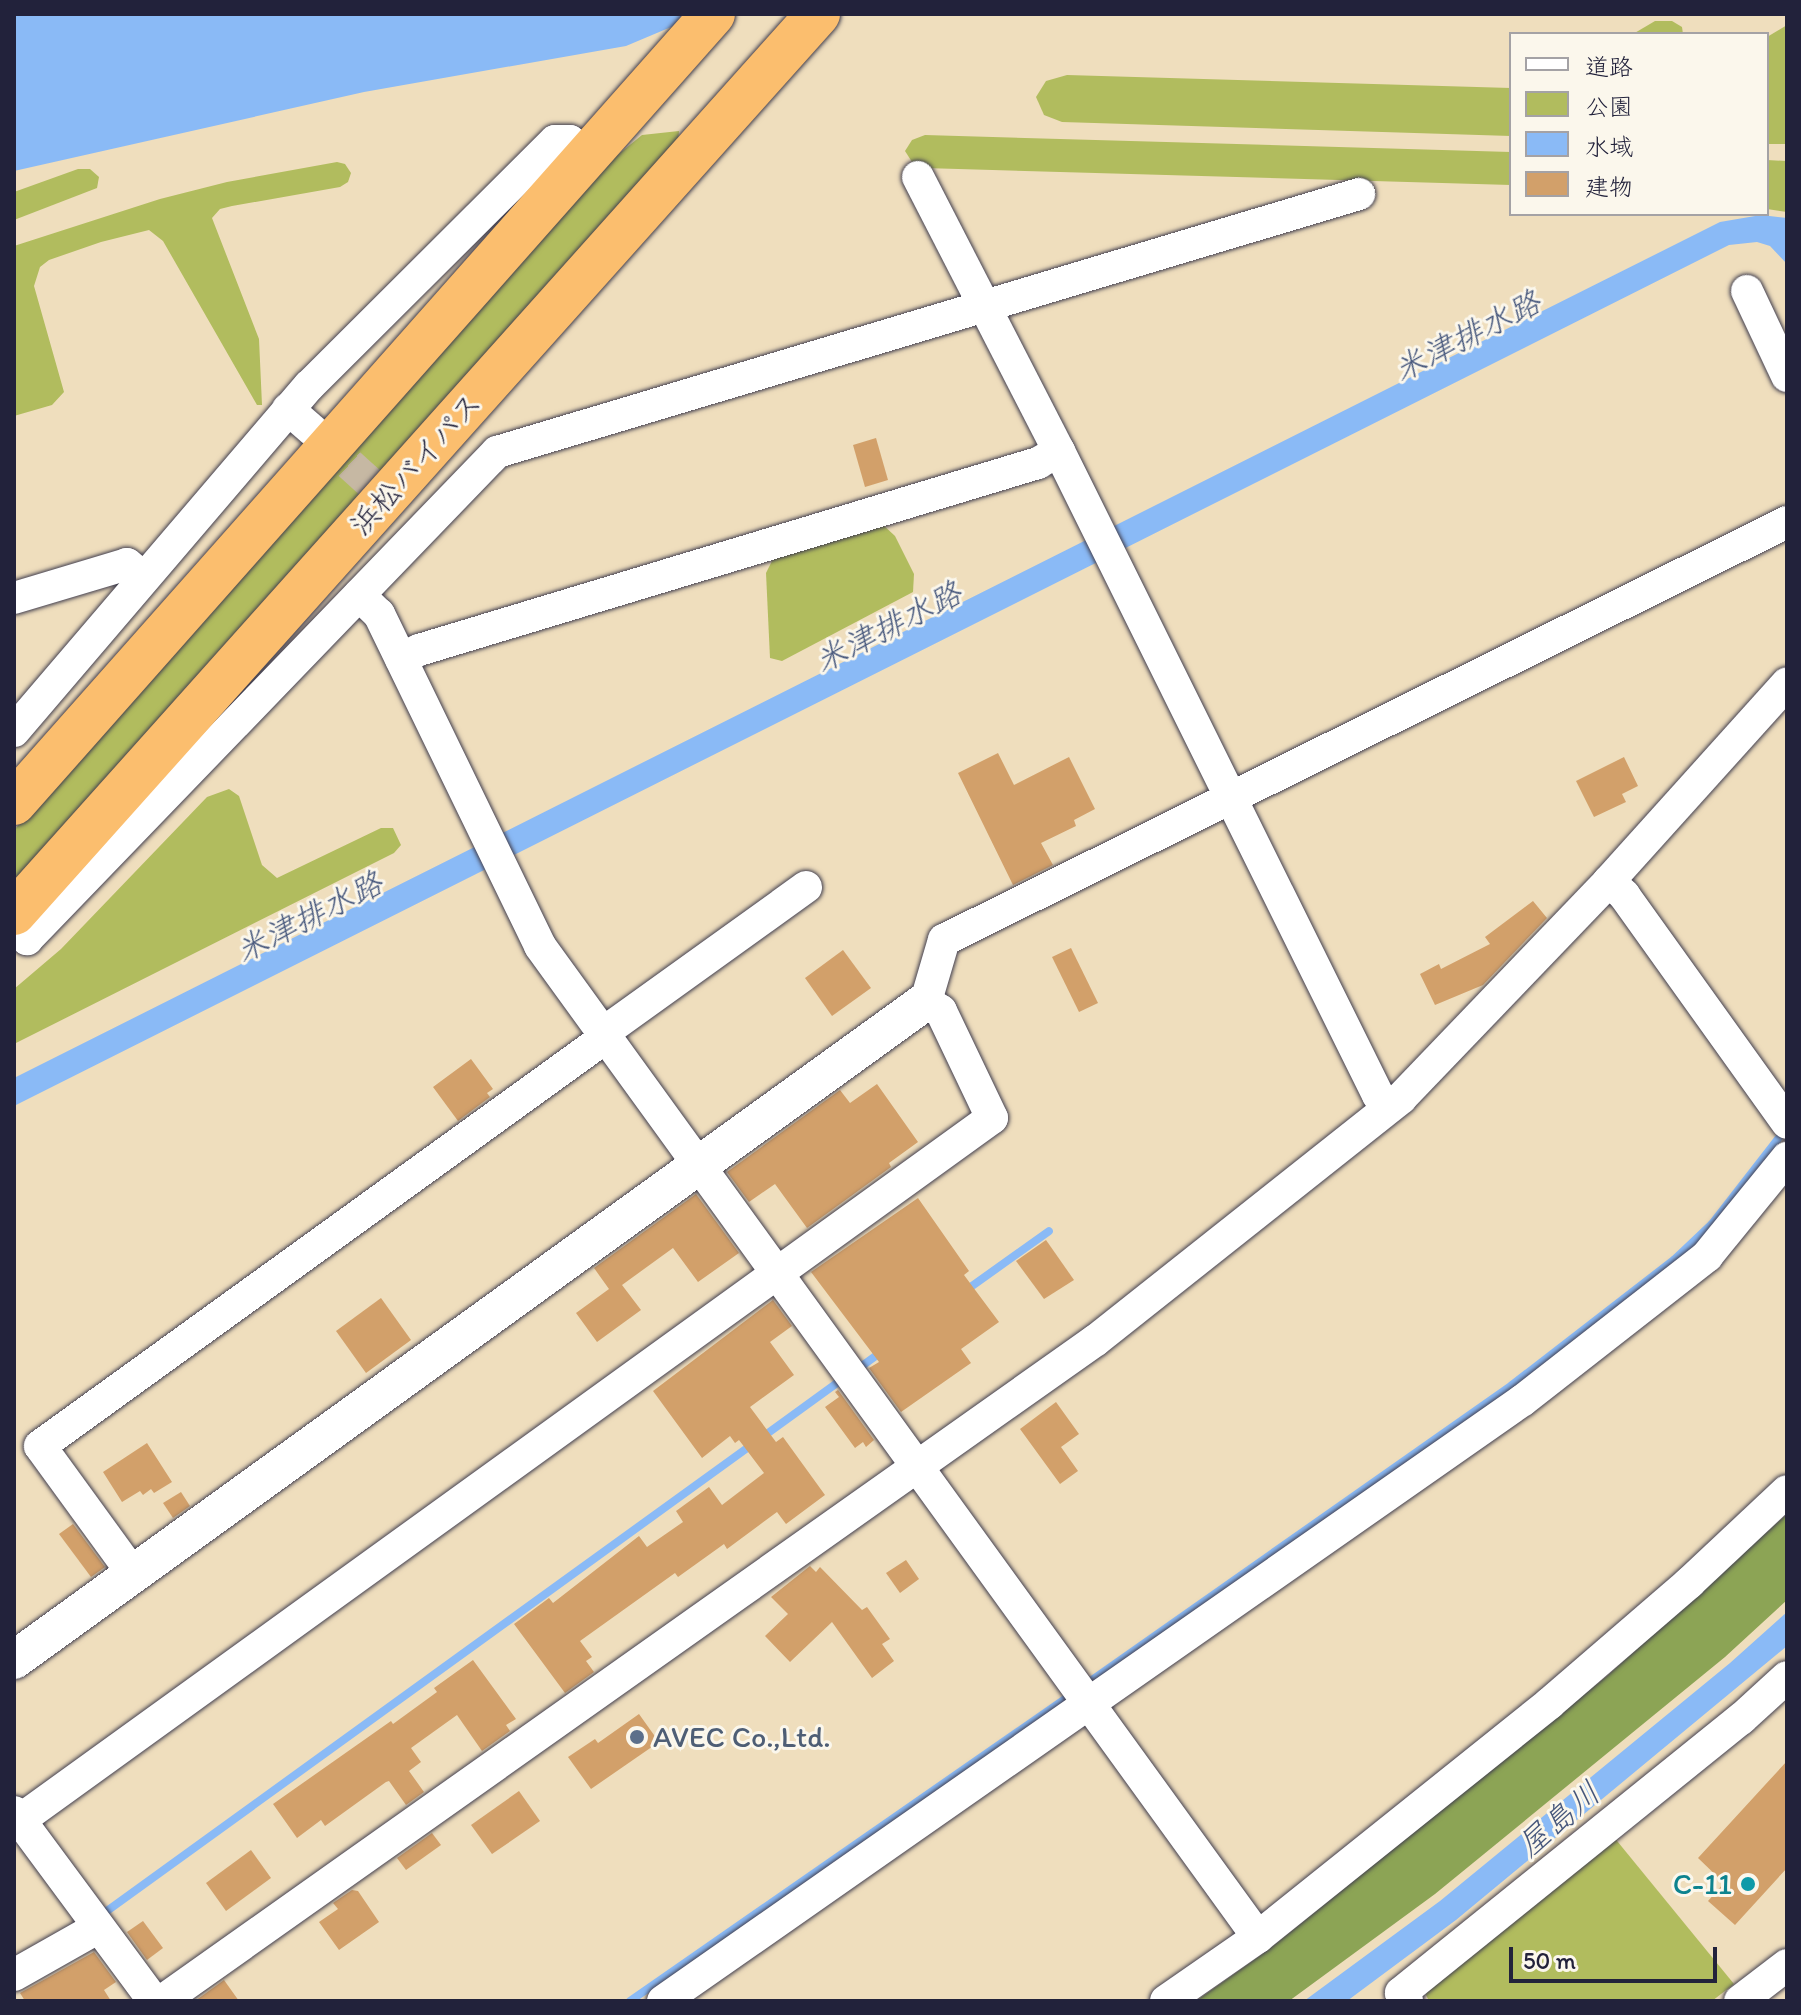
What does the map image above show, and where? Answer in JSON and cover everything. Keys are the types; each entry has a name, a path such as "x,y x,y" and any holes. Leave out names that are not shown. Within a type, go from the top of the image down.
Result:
{"highway":[{"path":"14,803 713,14"},
{"name":"浜松バイパス","path":"14,913 818,14"}],"street":[{"path":"14,731 288,409 555,141 599,143"},
{"path":"918,177 1059,451 1113,566 1378,1095 1388,1108"},
{"path":"14,927 27,939 359,595 412,520 497,452 1359,194"},
{"path":"1747,291 1787,376"},
{"path":"288,409 312,430"},
{"path":"401,659 419,650 1038,463 1059,451"},
{"path":"14,1660 926,1001 944,940 1787,522"},
{"path":"14,598 127,564 144,578"},
{"path":"359,595 379,614 540,946 1258,1937"},
{"path":"162,2001 1096,1340 1388,1108 1609,881 1787,683"},
{"path":"1609,881 1624,895 1787,1123"},
{"path":"133,1574 40,1446 806,887"},
{"path":"154,2001 17,1816 992,1118 941,1011 926,1001"},
{"path":"663,2001 1523,1400 1686,1274 1726,1237 1787,1158"},
{"path":"1166,2001 1258,1937 1597,1664 1787,1491"},
{"path":"1407,2001 1401,1993 1671,1777 1787,1677"},
{"path":"14,1975 97,1928"},
{"path":"1740,2001 1787,1965"}],"green space":[{"path":"1655,21 1672,21 1682,27 1683,32 1636,32"},
{"path":"1787,25 1787,144 1769,144 1769,36"},
{"path":"1067,75 1509,88 1509,136 1062,122 1044,115 1036,97 1046,81"},
{"path":"679,131 678,142 14,885 14,830 144,682 609,162 642,135"},
{"path":"925,135 1509,152 1509,185 924,168 912,162 905,151 912,140"},
{"path":"1769,160 1787,161 1787,212 1769,209"},
{"path":"337,162 345,164 351,173 348,182 340,187 232,206 220,209 212,218 259,339 262,405 257,405 163,241 149,230 101,242 49,260 40,267 34,286 64,392 52,405 14,416 14,246 160,199 227,182"},
{"path":"78,169 90,169 99,177 97,188 14,220 14,192"},
{"path":"881,523 895,536 914,574 913,592 782,661 770,658 766,573 775,555"},
{"path":"229,789 239,796 262,865 277,878 381,828 393,828 401,845 394,853 14,1044 14,989 61,949 207,797"},
{"path":"1787,1514 1787,1600 1725,1657 1435,1894 1289,2001 1196,2001 1268,1950 1607,1676"},
{"path":"1613,1836 1734,1984 1712,2001 1429,2001 1427,1987"}],"water":[{"path":"14,14 702,14 626,46 364,92 14,171"},
{"path":"1755,216 1787,218 1787,264 1770,246 1757,242 1729,245 14,1106 14,1078 1720,222"},
{"name":"屋島川","path":"1787,1612 1787,1646 1456,1920 1347,2001 1304,2001 1440,1901 1730,1663"}],"building":[{"path":"876,438 888,480 865,487 853,445"},
{"path":"998,753 1014,785 1069,757 1095,809 1074,820 1076,826 1041,843 1053,865 1013,885 958,773"},
{"path":"1624,757 1638,786 1622,794 1626,802 1594,817 1576,781"},
{"path":"1533,901 1547,918 1483,985 1435,1005 1420,974 1439,964 1441,969 1490,944 1485,937"},
{"path":"1071,948 1098,1003 1079,1012 1052,957"},
{"path":"843,950 871,988 832,1016 805,978"},
{"path":"471,1059 493,1089 487,1093 490,1097 458,1121 433,1087"},
{"path":"877,1084 918,1142 889,1163 891,1167 807,1228 775,1184 749,1202 727,1172 840,1090 850,1103"},
{"path":"696,1194 739,1253 698,1282 673,1248 622,1285 641,1310 597,1342 576,1313 609,1289 594,1268"},
{"path":"918,1198 969,1271 964,1275 999,1322 961,1349 971,1363 901,1412 869,1368 879,1362 811,1272"},
{"path":"1046,1240 1074,1280 1044,1299 1016,1261"},
{"path":"381,1298 411,1340 366,1373 336,1331"},
{"path":"773,1300 792,1326 770,1342 794,1375 750,1407 776,1442 783,1437 825,1495 786,1524 777,1512 727,1549 724,1544 678,1577 675,1573 580,1641 592,1657 586,1661 594,1672 565,1693 514,1624 549,1598 553,1603 639,1536 647,1547 683,1522 676,1511 709,1487 722,1505 764,1473 739,1440 735,1443 730,1436 702,1458 653,1391"},
{"path":"838,1390 874,1440 866,1447 863,1442 855,1448 825,1407 839,1397 835,1392"},
{"path":"1056,1402 1079,1434 1061,1447 1078,1471 1060,1484 1020,1429"},
{"path":"147,1443 172,1482 154,1493 151,1489 143,1495 140,1491 122,1502 103,1472"},
{"path":"181,1492 190,1506 173,1518 163,1503"},
{"path":"73,1524 105,1567 91,1577 59,1534"},
{"path":"906,1560 919,1579 900,1593 886,1573"},
{"path":"810,1566 816,1572 820,1567 862,1610 867,1607 890,1639 882,1644 894,1661 872,1678 832,1622 790,1662 765,1636 788,1614 771,1597"},
{"path":"473,1660 516,1719 506,1725 510,1731 482,1751 457,1715 411,1748 421,1762 409,1771 424,1792 406,1805 389,1781 386,1782 325,1826 321,1820 297,1838 273,1804 391,1721 393,1724 437,1692 434,1688"},
{"path":"639,1714 659,1742 591,1789 568,1757 595,1739 598,1743"},
{"path":"1787,1761 1787,1868 1735,1925 1708,1901 1724,1883 1698,1858"},
{"path":"519,1791 540,1821 492,1854 471,1825"},
{"path":"432,1833 441,1845 406,1870 397,1858"},
{"path":"251,1850 271,1878 226,1911 206,1883"},
{"path":"352,1890 358,1891 379,1922 339,1950 319,1922 338,1909 333,1903"},
{"path":"143,1921 163,1948 147,1960 127,1932"},
{"path":"94,1952 116,1982 104,1990 111,2001 25,2001 20,1993"},
{"path":"224,1980 239,2001 195,2001"}],"waterway":[{"path":"1092,1680 1512,1385 1674,1260 1712,1224 1778,1139"},
{"path":"965,1291 1049,1231"},
{"path":"855,1371 883,1351"},
{"path":"100,1916 844,1378"},
{"path":"630,2001 1065,1699"}],"tunnel":[{"path":"314,432 400,510"}],"place":[{"name":"AVEC Co.,Ltd.","path":"637,1737"},
{"name":"C-11","path":"1748,1884"}],"water label":[{"name":"米津排水路","path":"1467,336"},
{"name":"米津排水路","path":"888,627"},
{"name":"米津排水路","path":"309,917"}]}
